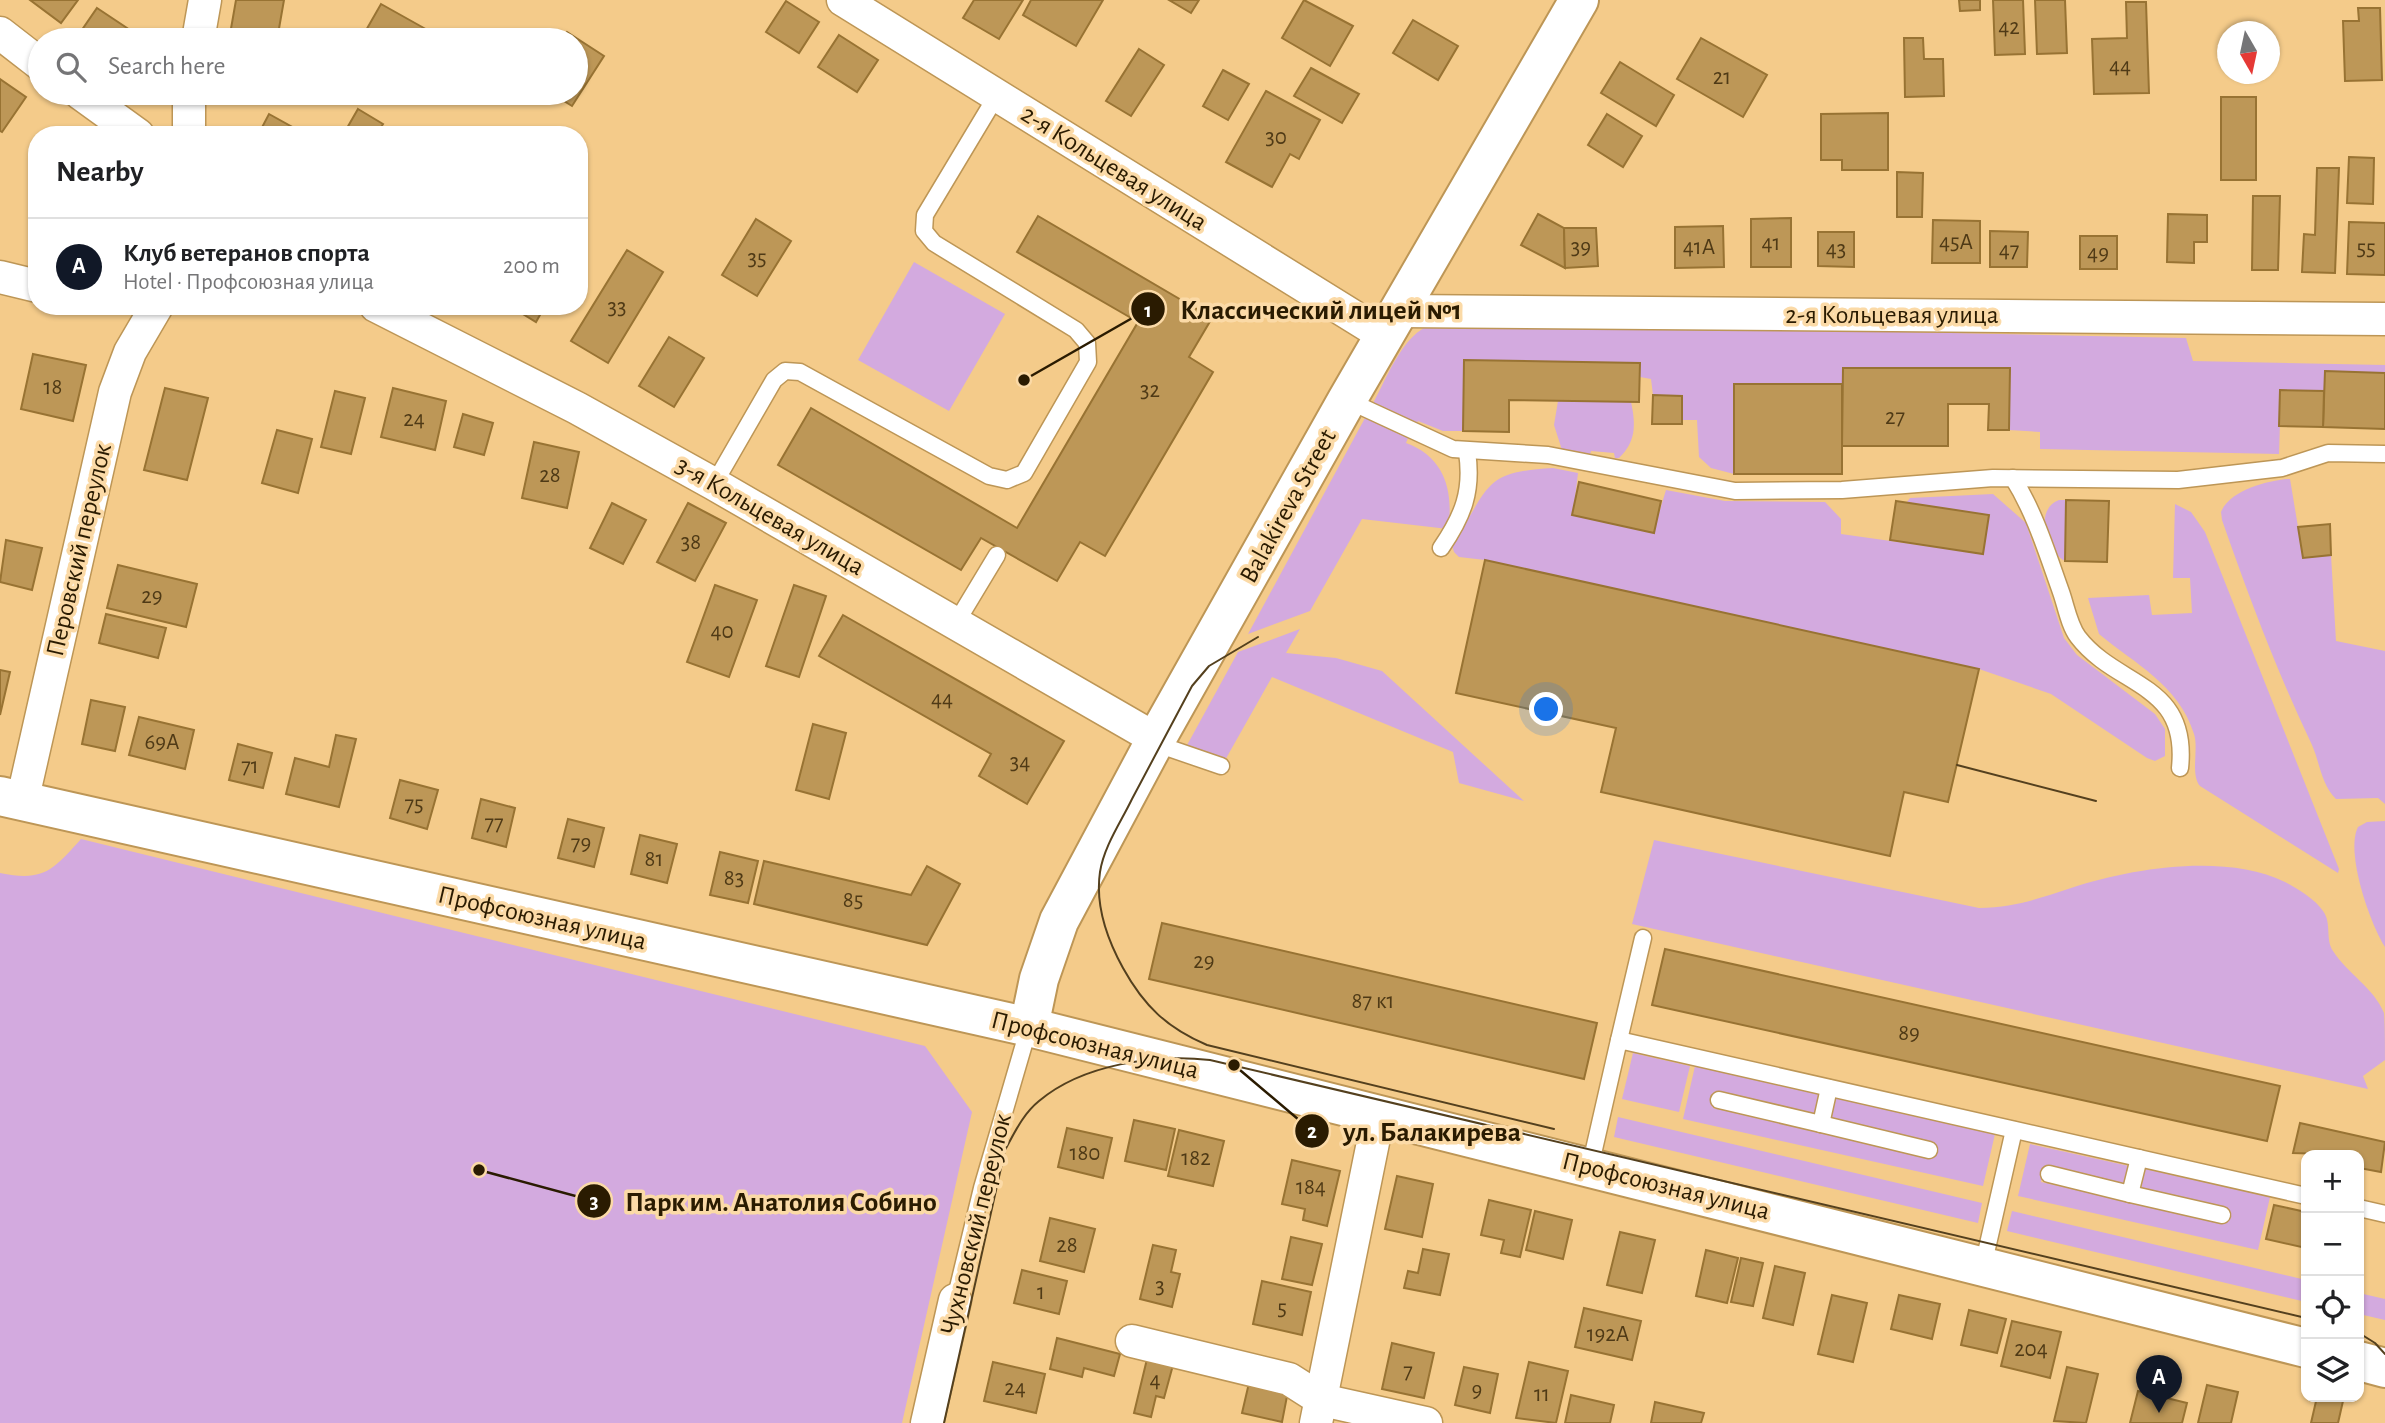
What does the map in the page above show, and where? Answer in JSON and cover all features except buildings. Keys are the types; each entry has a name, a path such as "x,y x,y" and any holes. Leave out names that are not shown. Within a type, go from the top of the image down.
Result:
{"main road":[{"name":"Balakireva Street","path":"1029,1027 1039,979 1059,921 1155,741 1347,400 1579,0"},
{"name":"Профсоюзная улица","path":"11,799 1029,1027 2301,1347"},
{"path":"2364,1362 2385,1368"}],"street":[{"path":"200,28 205,0"},
{"name":"2-я Кольцевая улица","path":"843,0 997,95 1392,323 2385,319"},
{"path":"0,33 28,55"},
{"path":"97,105 126,126"},
{"path":"189,105 189,126"},
{"path":"0,277 28,284"},
{"name":"Перовский переулок","path":"11,799 115,392 142,315"},
{"name":"3-я Кольцевая улица","path":"394,315 577,408 714,484 1155,741"},
{"path":"1319,1411 1379,1113"},
{"name":"Чухновский переулок","path":"927,1423 955,1300"},
{"path":"1132,1340 1289,1379 1319,1411 1426,1423"}],"lane":[{"path":"714,484 774,380 785,371 800,372 989,476 1007,480 1024,473 1088,362 1087,343 1076,330 934,243 924,231 925,215 997,95"},
{"path":"1347,400 1440,444 1467,452 1549,455 1735,491 1843,490 2013,478 2178,481 2282,468 2328,453 2385,454"},
{"path":"1441,548 1459,521 1468,500 1467,452"},
{"path":"2013,478 2032,512 2079,638 2166,706 2182,747 2180,768"},
{"path":"956,623 997,555"},
{"path":"1155,741 1221,766"},
{"path":"1590,1167 1643,938"},
{"name":"Чухновский переулок","path":"955,1300 982,1188 1029,1027"},
{"path":"1619,1040 2301,1195"},
{"path":"1821,1124 1829,1088"},
{"path":"1719,1100 1929,1150"},
{"path":"1983,1266 2014,1130"},
{"path":"2130,1195 2139,1158"},
{"path":"2049,1174 2222,1215"},
{"path":"2364,1209 2385,1214"}],"shaded area":[{"path":"914,262 1005,314 949,411 858,360"},
{"path":"1441,322 2186,338 2193,361 2385,365 2385,373 2325,371 2324,391 2281,390 2279,454 2040,449 2040,432 2009,430 2009,368 1843,368 1842,384 1734,384 1734,474 1711,468 1699,457 1697,420 1682,420 1682,396 1653,395 1651,379 1640,377 1639,363 1465,360 1463,431 1443,431 1418,421 1415,426 1372,405 1407,343 1428,326"},
{"path":"1558,401 1631,402 1633,433 1625,452 1615,458 1614,453 1591,451 1590,455 1562,450 1554,425"},
{"path":"1365,418 1408,438 1406,443 1430,457 1438,467 1448,489 1448,529 1362,519 1310,611 1248,634"},
{"path":"1553,468 1578,473 1573,515 1653,533 1666,490 1725,501 1825,502 1841,519 1841,534 1983,554 1989,515 1907,502 1910,498 1993,494 2026,523 2064,638 2077,655 2155,714 2165,729 2165,756 2155,761 2147,758 2051,694 1979,669 1485,560 1459,557 1454,552 1452,545 1492,484 1514,473"},
{"path":"2290,479 2303,557 2331,555 2336,641 2385,651 2385,804 2378,798 2336,799 2327,787 2312,745 2264,634 2222,520 2221,512 2226,504 2241,492 2272,481"},
{"path":"2059,500 2066,500 2065,561 2052,549 2045,530 2047,512 2051,505"},
{"path":"2175,504 2191,512 2205,532 2339,869 2338,873 2200,786 2195,768 2194,734 2178,702 2154,677 2099,634 2088,598 2149,595 2152,615 2192,613 2190,578 2173,578"},
{"path":"1300,629 1286,653 1336,658 1382,671 1524,801 1459,783 1453,752 1272,677 1224,762 1186,747 1238,652"},
{"path":"2385,821 2385,947 2366,906 2361,888 2355,838 2358,827 2367,822"},
{"path":"81,839 925,1046 972,1112 902,1423 0,1423 0,873 27,876 46,871 63,859"},
{"path":"1654,840 1979,908 2026,902 2095,881 2150,870 2207,866 2261,873 2295,888 2311,898 2323,911 2333,951 2374,996 2384,1013 2385,1060 2363,1076 2368,1089 1632,924"},
{"path":"1633,1053 1690,1066 1679,1112 1622,1099"},
{"path":"1695,1066 1821,1095 1816,1116 1716,1093 1713,1108 1933,1158 1936,1144 1831,1119 1836,1097 1995,1134 1983,1186 1683,1119"},
{"path":"1618,1117 1982,1203 1978,1223 1614,1137"},
{"path":"2030,1144 2129,1166 2125,1186 2044,1168 2041,1182 2224,1223 2228,1209 2141,1189 2145,1169 2270,1197 2258,1250 2018,1196"},
{"path":"2012,1211 2301,1279 2301,1301 2007,1231"},
{"path":"2364,1294 2385,1299 2385,1320 2364,1315"}],"tram line":[{"path":"1258,637 1209,666 1192,686 1105,853 1099,885 1101,910 1112,946 1131,982 1148,1005 1168,1023 1207,1045 1554,1129"},
{"path":"1957,765 2096,801"},
{"path":"944,1423 1005,1150 1020,1124 1039,1101 1077,1078 1120,1064 1166,1059 1210,1060 2301,1317"},
{"path":"2364,1336 2385,1354"}],"place":[{"name":"Классический лицей №1","path":"1024,380"},
{"name":"ул. Балакирева","path":"1234,1065"},
{"name":"Парк им. Анатолия Собино","path":"479,1170"},
{"name":"Клуб ветеранов спорта","path":"2159,1413"}]}
